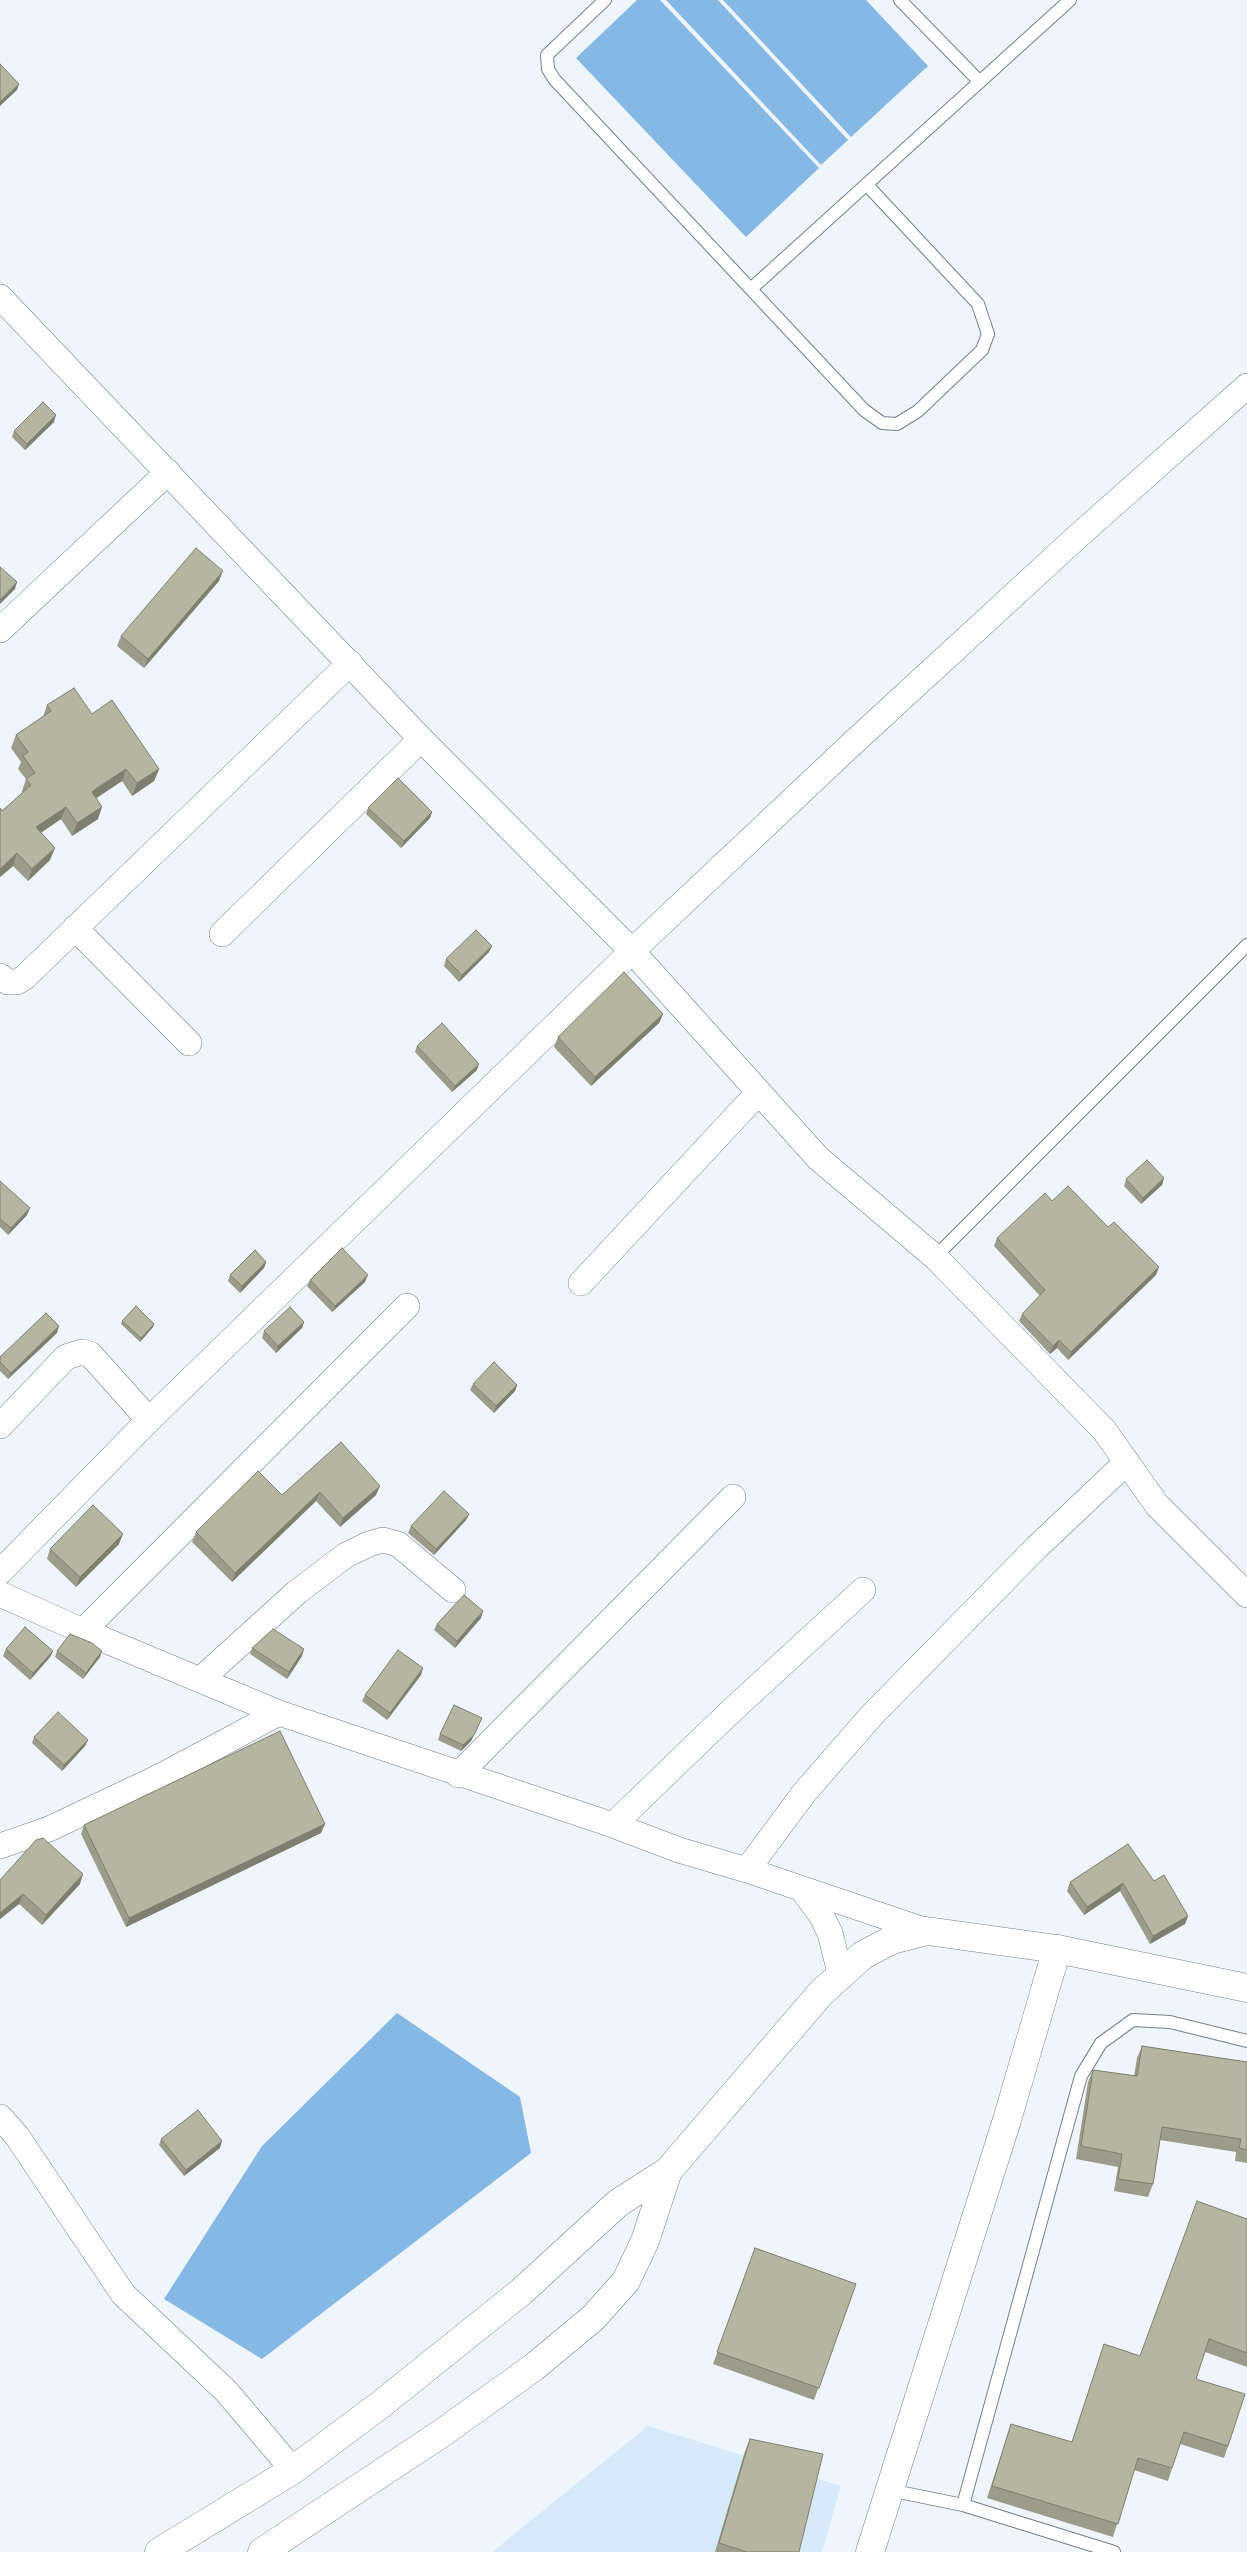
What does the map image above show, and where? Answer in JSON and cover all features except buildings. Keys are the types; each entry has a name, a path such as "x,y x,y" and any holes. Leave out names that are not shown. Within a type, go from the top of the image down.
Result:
{"main road":[{"path":"159,2552 293,2470 380,2405 521,2292 618,2203 668,2171 798,2018 840,1973 863,1955 892,1940 927,1931 1057,1949 1247,1988"},
{"path":"870,2552 1008,2120 1057,1949"},
{"path":"262,2552 289,2544 534,2367 593,2318 626,2281 645,2241 668,2171"}],"street":[{"path":"0,297 422,739 632,950 818,1158 935,1257 1104,1430 1157,1505 1247,1595"},
{"path":"0,1572 149,1420 632,950 998,610 1247,386"},
{"path":"0,630 168,472"},
{"path":"0,976 8,982 17,982 350,663"},
{"path":"222,934 422,739"},
{"path":"75,928 189,1042"},
{"path":"581,1282 758,1093"},
{"path":"83,1631 407,1306"},
{"path":"0,1426 66,1357 82,1352 90,1354 149,1420"},
{"path":"747,1870 804,1793 872,1715 1036,1547 1127,1462"},
{"path":"458,1775 733,1497"},
{"path":"200,1680 296,1592 346,1555 369,1544 383,1540 398,1544 453,1590"},
{"path":"613,1825 728,1714 864,1590"},
{"path":"0,1594 279,1713 458,1775 613,1825 679,1850 747,1870 927,1931"},
{"path":"0,1846 50,1829 162,1776 279,1713"},
{"path":"802,1889 821,1915 830,1933 840,1973"},
{"path":"0,2117 17,2136 123,2294 226,2391 293,2470"}],"lane":[{"path":"605,0 547,55 548,69 554,80 752,288 864,410 882,423 897,424 918,411 982,350 988,334 985,320 978,304 867,185"},
{"path":"900,0 980,82"},
{"path":"752,288 1070,0"},
{"path":"935,1257 1247,945"},
{"path":"963,2505 1081,2076 1102,2043 1133,2020 1170,2022 1247,2041"},
{"path":"889,2490 963,2505 1114,2552"}],"shaded area":[{"path":"648,2426 841,2486 822,2552 492,2552"}],"water":[{"path":"637,0 660,0 819,168 746,237 576,58"},
{"path":"666,0 718,0 848,140 821,165"},
{"path":"723,0 866,0 928,66 851,137"},
{"path":"397,2013 520,2097 531,2153 262,2359 164,2299 262,2146"}]}
